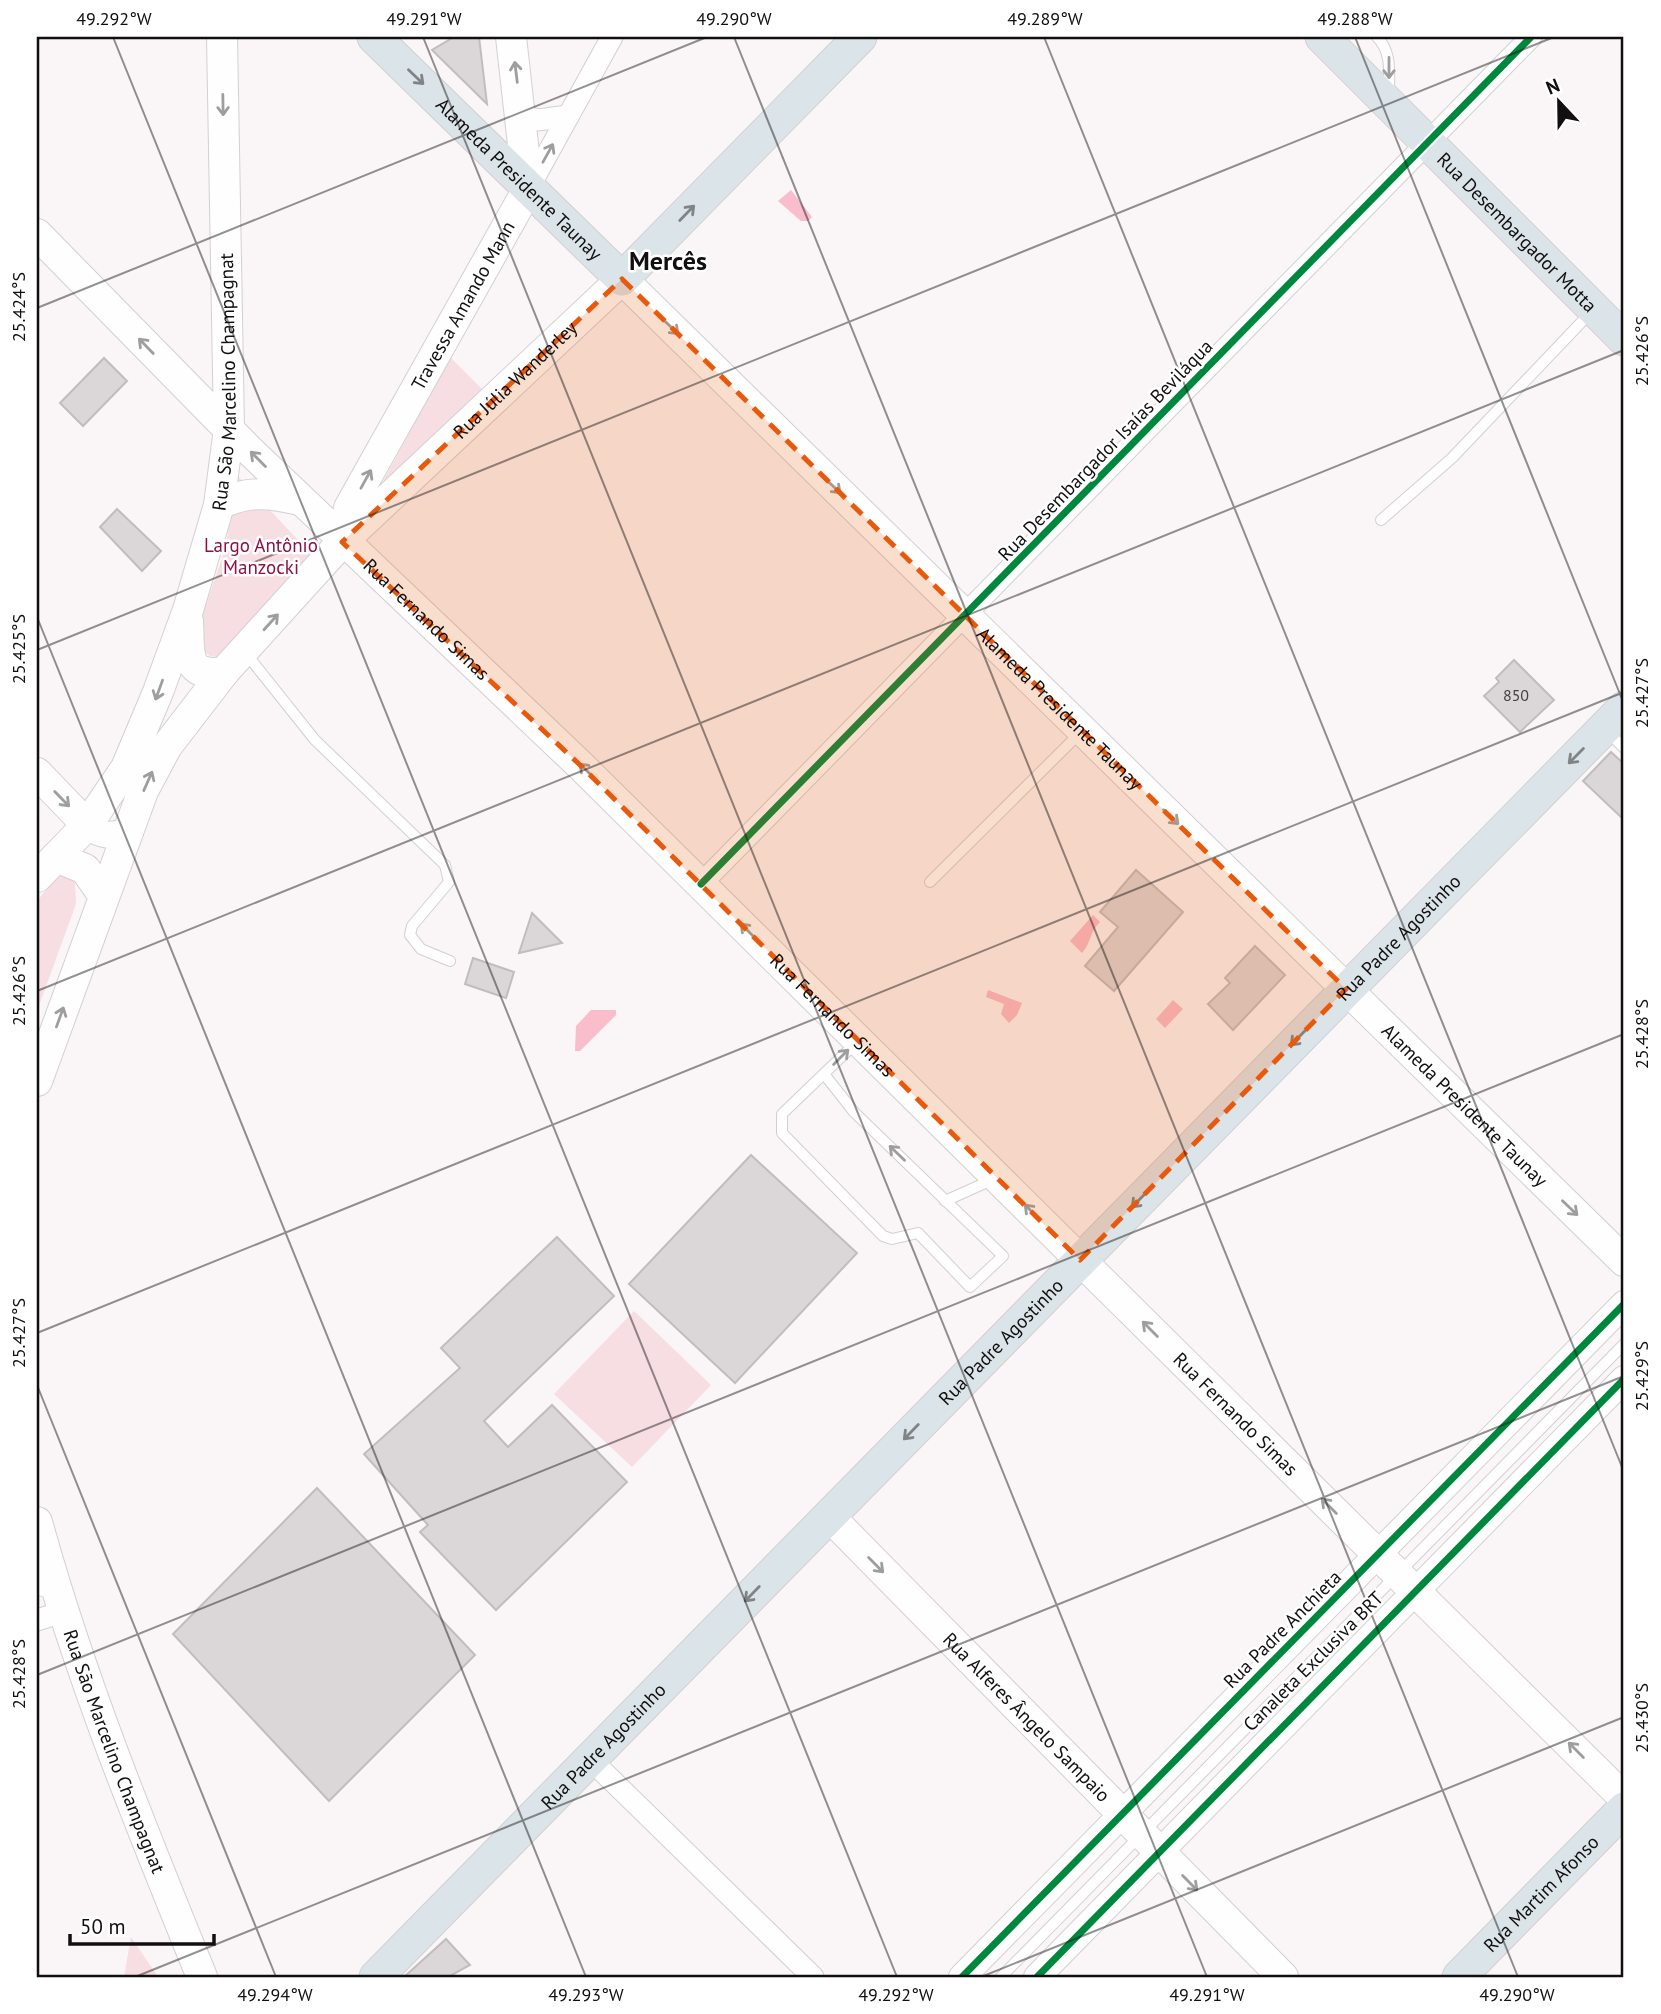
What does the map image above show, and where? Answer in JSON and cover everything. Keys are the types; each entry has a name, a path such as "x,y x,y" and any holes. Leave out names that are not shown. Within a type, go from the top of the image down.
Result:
{"main road":[{"name":"Rua São Marcelino Champagnat","path":"87,825 126,768 158,692 188,610 219,505 229,429 222,37"},
{"name":"Alameda Presidente Taunay","path":"374,37 1624,1261"},
{"path":"511,37 528,189"},
{"name":"Rua Júlia Wanderley","path":"129,830 154,766 180,730 234,662 342,542 622,279 860,37"},
{"name":"Rua Desembargador Motta","path":"1322,37 1624,339"},
{"name":"Travessa Amando Mann","path":"342,542 349,508 528,189"},
{"name":"Rua Fernando Simas","path":"37,234 342,542 579,764 1624,1798"},
{"path":"179,379 207,373 229,350"},
{"path":"219,505 238,496 258,493 299,499"},
{"path":"188,610 192,664 198,671 207,675 234,662"},
{"name":"Rua Padre Agostinho","path":"376,1977 1346,989 1618,728"},
{"path":"37,774 87,825 47,867"},
{"path":"37,1081 129,830"},
{"path":"47,867 85,869 104,896"},
{"name":"Rua Alferes Ângelo Sampaio","path":"829,1516 1283,1977"},
{"name":"Rua São Marcelino Champagnat","path":"37,1522 47,1591 138,1825 202,1977"},
{"name":"Rua Martim Afonso","path":"1459,1977 1624,1809"}],"street":[{"name":"Travessa Amando Mann","path":"528,189 612,37"},
{"name":"Rua Desembargador Isaías Beviláqua","path":"701,884 1531,37"},
{"path":"521,115 538,120 568,116"},
{"path":"87,825 99,835 113,836 129,830"},
{"name":"Rua Padre Anchieta","path":"962,1977 1141,1834 1397,1573 1624,1304"},
{"name":"Rua Padre Anchieta","path":"1037,1977 1141,1834 1397,1573 1624,1379"},
{"path":"37,1620 53,1615 47,1591"},
{"path":"590,1759 813,1977"}],"lane":[{"path":"1377,37 1385,45 1389,55 1389,103"},
{"path":"1381,520 1452,458 1594,309"},
{"path":"234,662 445,865 449,882 412,926 410,934 421,950 450,961"},
{"path":"930,882 1082,730"},
{"path":"824,1074 854,1112 1003,1256 970,1287 918,1233 892,1239 883,1236 782,1133 782,1114 858,1040"},
{"path":"945,1201 998,1178"},
{"name":"Canaleta Exclusiva BRT","path":"1397,1573 1624,1344"},
{"path":"1001,1977 1141,1834"}],"highlighted area":[{"path":"622,279 1346,989 1080,1260 579,764 342,542"}],"green space":[{"path":"450,357 486,393 362,521"},
{"name":"Largo Antônio Manzocki","path":"236,474 312,555 220,657 210,656 202,650 200,622 226,547"},
{"path":"64,868 75,883 76,904 37,1011 37,901"},
{"path":"634,1311 711,1385 632,1467 554,1394"},
{"path":"131,1937 158,1977 124,1977"}],"shaded area":[{"path":"791,190 812,217 808,221 801,221 778,201"},
{"path":"1093,915 1100,922 1082,953 1070,941"},
{"path":"988,990 1022,1003 1017,1015 1009,1023 1001,1014 1004,1004 986,997"},
{"path":"1173,1000 1183,1009 1165,1028 1156,1019"},
{"path":"591,1010 616,1010 616,1015 580,1051 575,1051 576,1026"}],"building":[{"path":"454,37 479,37 487,104 432,50"},
{"path":"104,358 127,381 83,426 60,403"},
{"path":"117,509 161,551 142,571 100,527"},
{"path":"1514,660 1554,700 1520,732 1484,696 1499,682 1496,678"},
{"path":"1611,752 1624,764 1624,820 1583,781"},
{"path":"1136,870 1183,912 1114,991 1085,966 1118,927 1100,912"},
{"path":"532,913 562,943 519,953"},
{"path":"1255,946 1285,975 1233,1030 1208,1004 1230,983 1225,978"},
{"path":"473,958 514,972 506,998 465,984"},
{"path":"751,1155 857,1253 735,1383 629,1284"},
{"path":"557,1237 614,1296 484,1421 508,1447 552,1405 627,1482 496,1610 420,1532 428,1525 364,1454 460,1368 441,1348"},
{"path":"317,1488 475,1655 329,1801 173,1634"},
{"path":"446,1939 470,1965 448,1977 404,1977"}],"cycle path":[{"path":"701,884 1531,37"},
{"path":"962,1977 1624,1304"},
{"path":"1037,1977 1624,1379"}],"district":[{"name":"Mercês","path":"668,260"}]}
